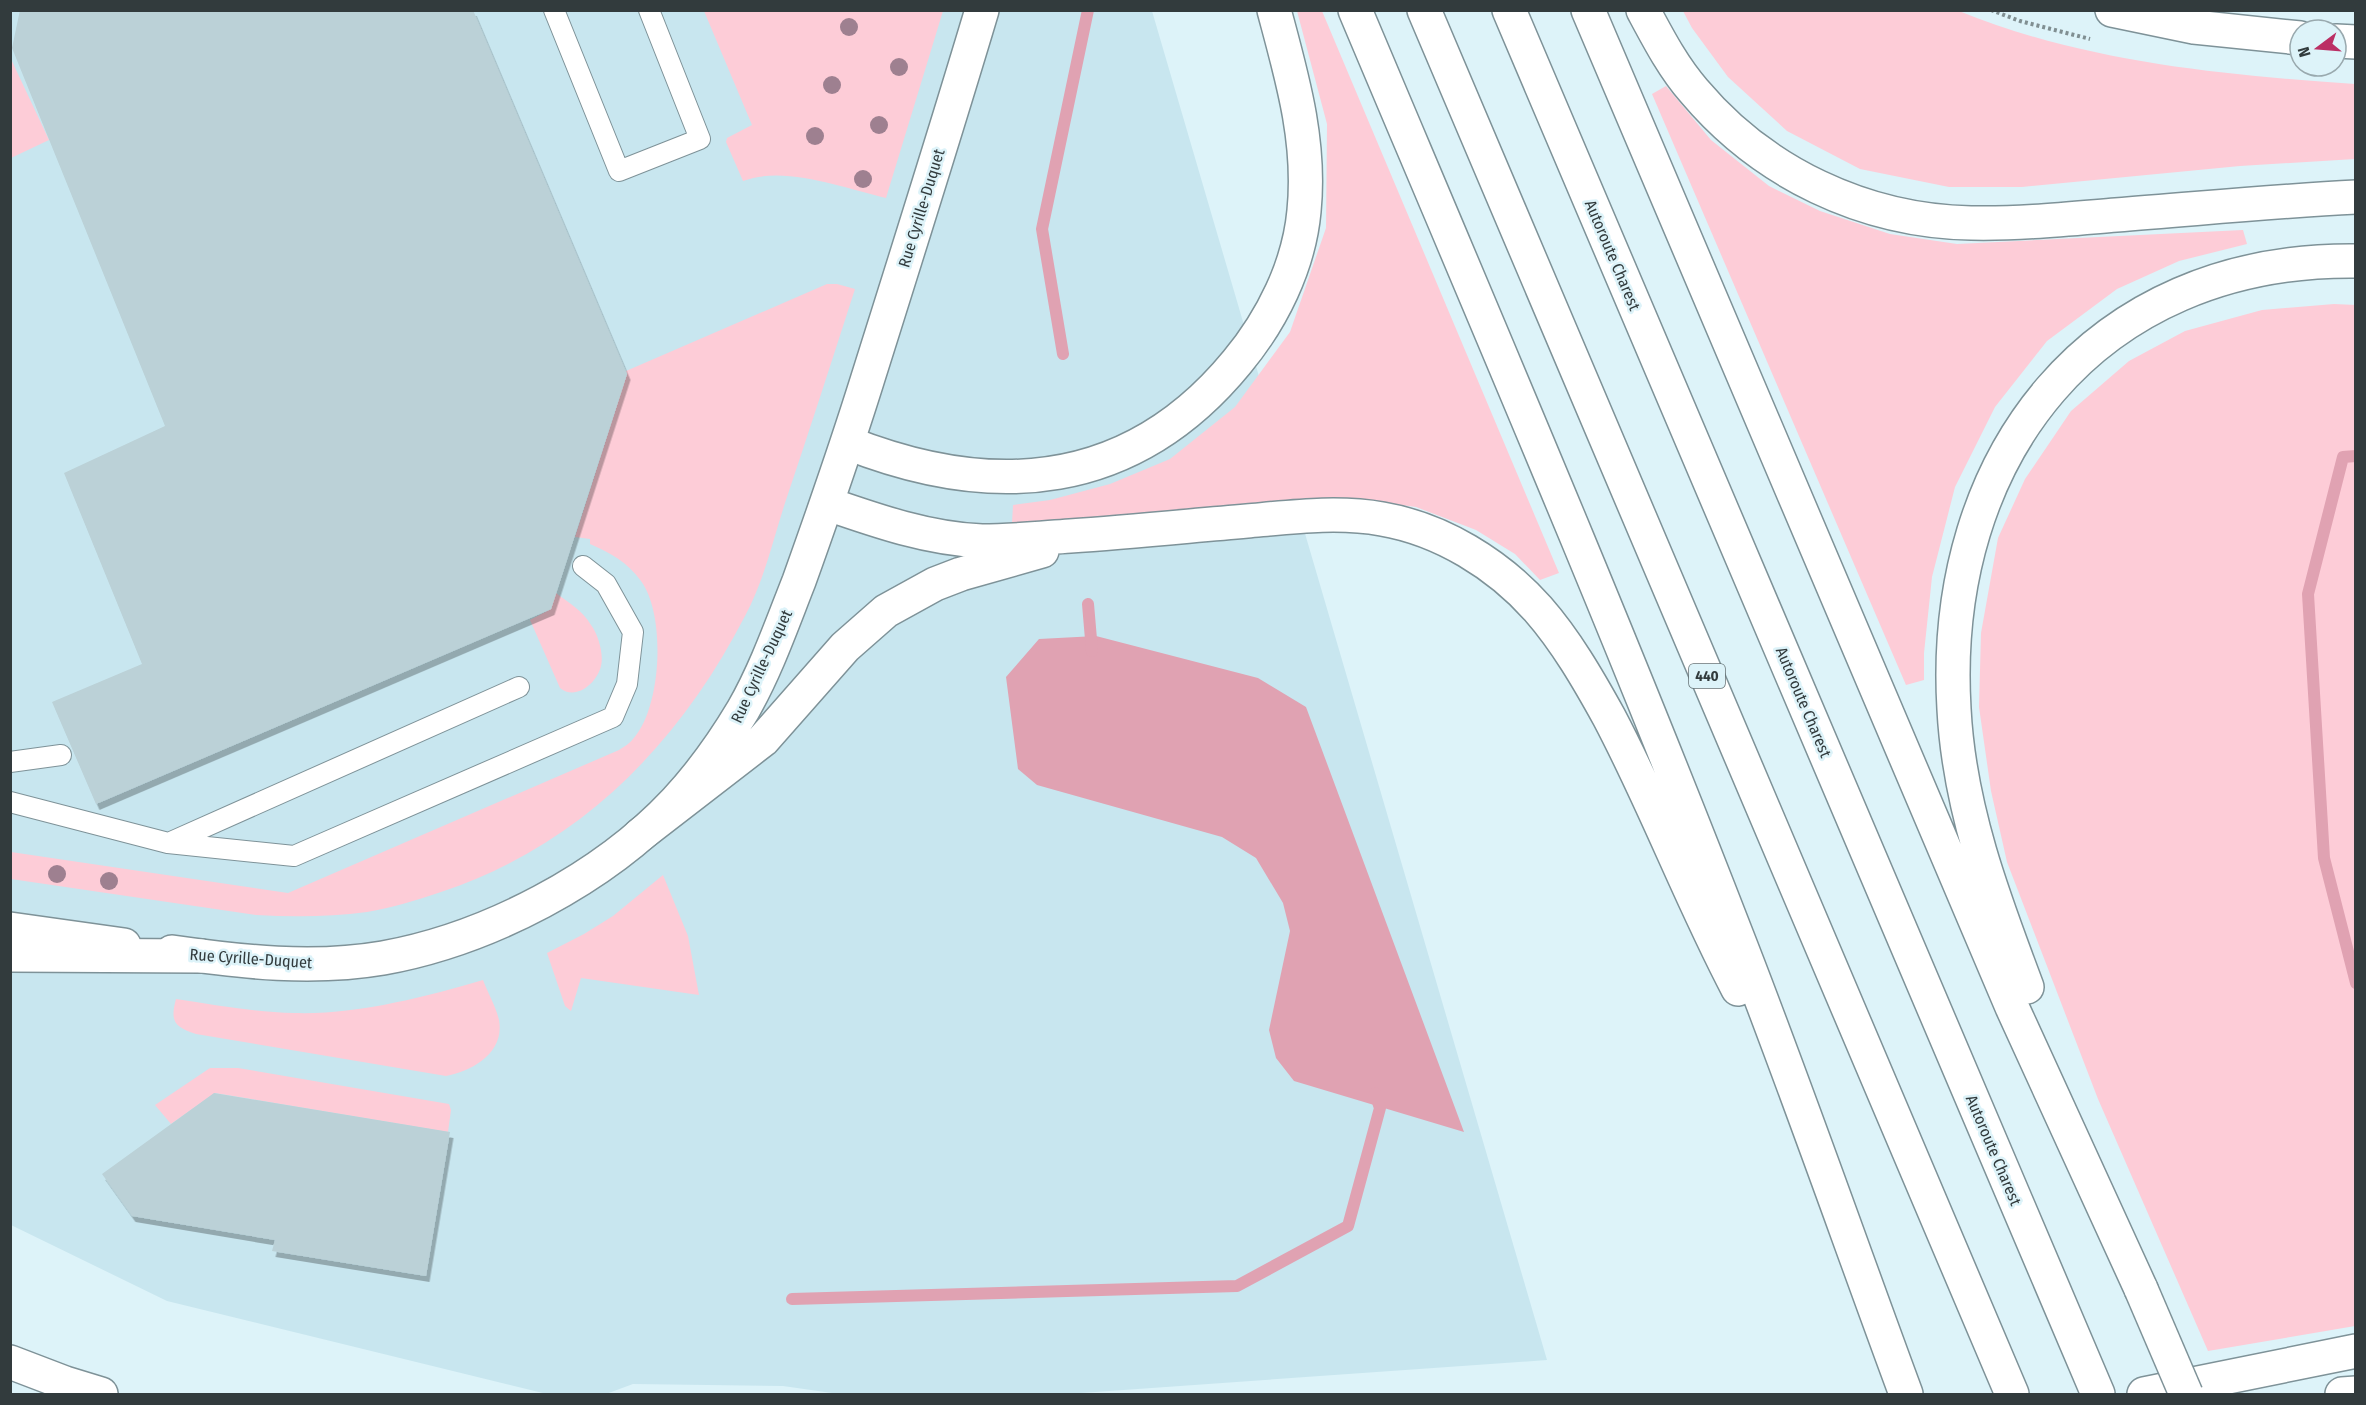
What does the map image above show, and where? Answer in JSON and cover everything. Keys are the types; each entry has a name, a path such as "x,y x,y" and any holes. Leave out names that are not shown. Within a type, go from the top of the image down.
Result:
{"main road":[{"name":"Rue Cyrille-Duquet","path":"10,929 201,956 291,964 381,958 462,937 535,904 570,884 640,835 674,803 699,776 745,707 781,628 828,504 848,443 982,10"},
{"path":"848,443 902,462 953,474 986,477 1054,474 1092,465 1123,452 1181,419 1206,397 1253,343 1273,310 1288,278 1299,246 1304,212 1305,147 1294,86 1274,10"},
{"path":"1354,10 1584,553 1736,934 1906,1395"},
{"name":"440","path":"1424,10 2012,1395"},
{"name":"Autoroute Charest","path":"1509,10 2098,1395"},
{"path":"1588,10 2012,1007 2141,1289 2186,1395"},
{"path":"1643,10 1670,59 1693,90 1747,144 1810,183 1874,210 1936,220 2002,223 2355,197"},
{"path":"2112,10 2194,27 2288,37"},
{"path":"2141,1289 2005,928 1976,839 1961,773 1954,709 1955,618 1962,569 1974,527 2007,449 2050,387 2104,338 2165,301 2227,278 2291,263 2355,261"},
{"path":"828,504 924,533 980,541 1104,534 1313,516 1347,516 1382,519 1412,526 1443,538 1478,558 1510,581 1538,608 1588,679 1641,781 1715,944 1796,1096"},
{"path":"640,835 762,740 845,647 886,611 935,584 961,574 1104,534"},
{"path":"10,955 201,956"},
{"path":"2144,1395 2355,1351"},
{"path":"10,1362 101,1395"},
{"path":"2342,1395 2355,1393"}],"lane":[{"path":"554,10 619,171 700,139 649,10"},
{"path":"10,802 168,843 294,856 613,717 627,684 633,632 606,584 583,566"},
{"path":"168,843 519,687"},
{"path":"10,762 61,755"}],"shaded area":[{"path":"10,11 1152,11 1547,1360 1067,1394 839,1394 783,1386 633,1384 606,1394 547,1394 167,1301 11,1225"},
{"path":"704,11 943,11 886,198 795,177 759,177 743,181 726,142 727,138 752,125"},
{"path":"1297,11 1322,11 1559,573 1540,580 1515,554 1476,530 1416,507 1348,498 1012,523 1013,505 1050,500 1110,484 1170,459 1235,407 1290,332 1326,228 1327,124"},
{"path":"1683,11 1959,11 2055,43 2104,54 2204,70 2355,84 2355,159 2240,166 2022,187 1949,187 1860,169 1787,131 1728,77 1692,28"},
{"path":"10,57 49,140 11,158 10,158"},
{"path":"1666,86 1711,140 1769,186 1820,211 1890,234 1957,244 2243,230 2247,244 2179,261 2117,289 2047,341 1995,407 1955,487 1932,577 1924,653 1924,680 1906,685 1652,94"},
{"path":"827,284 855,289 768,560 752,603 719,663 689,707 620,785 581,818 538,847 491,872 414,901 353,914 256,915 11,879 11,852 288,893 627,745 643,724 655,684 657,637 649,596 641,581 624,563 590,544 590,539 575,537 627,374 626,371"},
{"path":"2334,304 2356,305 2355,1326 2208,1351 2098,1099 2007,862 1991,791 1979,707 1981,633 1998,538 2025,479 2071,411 2129,361 2185,331 2262,310"},
{"path":"556,593 584,616 594,629 600,644 602,661 599,672 590,684 579,691 566,691 560,688 530,620 551,609"},
{"path":"1096,636 1258,678 1306,707 1464,1132 1294,1081 1276,1058 1269,1030 1290,931 1283,903 1256,858 1222,837 1037,785 1018,769 1006,677 1039,639"},
{"path":"663,875 688,936 699,995 581,978 571,1011 565,1006 547,953 613,916"},
{"path":"483,980 499,1020 500,1032 497,1042 492,1051 476,1065 446,1076 196,1034 178,1026 174,1018 176,999 265,1011 317,1013 390,1004"},
{"path":"210,1068 238,1068 449,1104 451,1110 448,1132 215,1093 171,1124 155,1105"}],"building":[{"path":"20,10 473,10 627,374 551,609 96,804 52,702 142,664 64,473 165,426 12,48"},
{"path":"214,1093 450,1132 426,1276 272,1251 275,1240 132,1216 102,1174"}],"waterway":[{"path":"1063,354 1042,229 1088,10"},
{"path":"2356,456 2343,457 2308,594 2324,858 2356,983"},
{"path":"1088,604 1092,651"},
{"path":"792,1299 1237,1286 1348,1226 1380,1108 1375,1093"}]}
